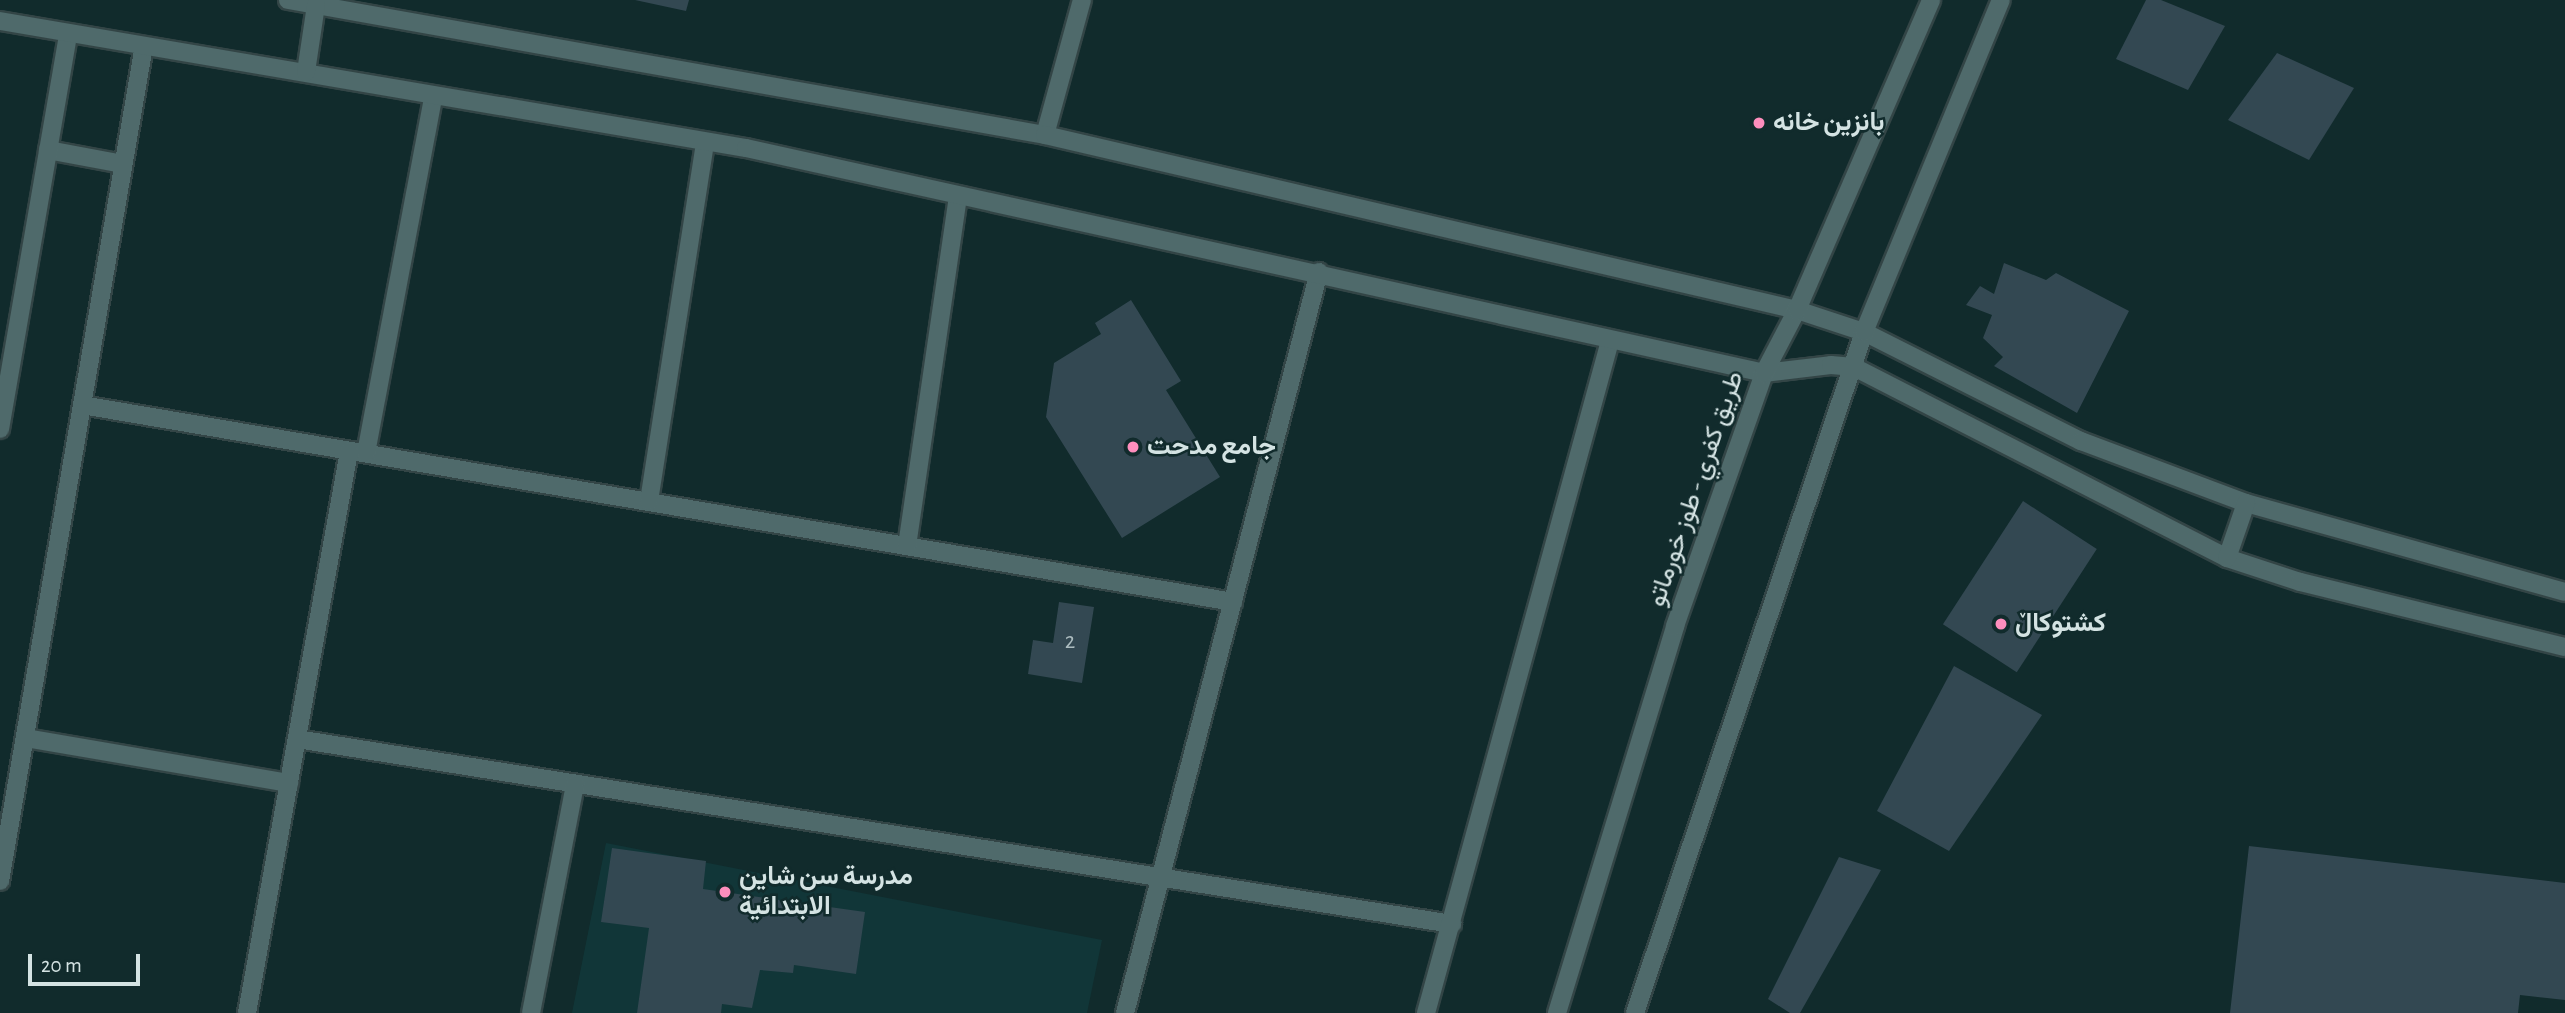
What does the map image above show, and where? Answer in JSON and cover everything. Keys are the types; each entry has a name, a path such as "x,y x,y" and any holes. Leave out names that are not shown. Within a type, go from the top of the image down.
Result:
{"street":[{"path":"288,0 1045,135 1797,310 1864,332 2081,441 2246,503 2565,592"},
{"path":"1045,135 1082,0"},
{"name":"طريق كفري - طوز خورماتو","path":"1557,1013 1675,626 1764,373 1797,310 1931,0"},
{"path":"1635,1013 1864,332 2001,0"},
{"path":"306,72 316,5"},
{"path":"0,21 705,142 1319,272 1610,341 1764,373 1854,367 2227,558 2326,589 2565,648"},
{"path":"0,429 3,396 68,34"},
{"path":"0,881 144,46"},
{"path":"247,1013 297,739 433,97"},
{"path":"649,501 705,142"},
{"path":"48,150 124,163"},
{"path":"907,546 958,196"},
{"path":"1125,1013 1319,272"},
{"path":"1426,1013 1610,341"},
{"path":"82,405 1233,602"},
{"path":"2227,558 2246,503"},
{"path":"25,738 289,783"},
{"path":"297,739 1452,924"},
{"path":"531,1013 575,784"}],"shaded area":[{"name":"مدرسة سن شاين الابتدائية","path":"606,843 1102,940 1087,1013 572,1013"}],"building":[{"path":"635,0 689,0 686,11"},
{"path":"2146,0 2161,0 2225,26 2188,90 2116,59"},
{"path":"2277,53 2354,88 2309,160 2228,120"},
{"path":"2004,263 2046,280 2056,273 2129,311 2077,413 1994,366 2003,357 1983,338 1992,315 1966,305 1980,286 1994,294"},
{"name":"جامع مدحت","path":"1131,300 1181,381 1166,390 1220,477 1122,538 1046,417 1054,363 1101,334 1095,323"},
{"path":"2023,501 2097,549 2017,672 1943,624"},
{"path":"1059,602 1094,607 1082,683 1028,674 1033,640 1053,643"},
{"path":"1954,666 2042,715 1949,851 1877,811"},
{"path":"2249,846 2565,883 2565,1000 2520,995 2518,1013 2230,1013"},
{"path":"612,848 706,861 703,889 865,912 856,974 794,965 793,973 760,970 752,1008 722,1004 721,1013 637,1013 649,928 601,922"},
{"path":"1839,857 1881,870 1800,1013 1790,1013 1768,999"}],"place":[{"name":"بانزين خانه","path":"1759,123"},
{"name":"جامع مدحت","path":"1133,447"},
{"name":"کشتوکاڵ","path":"2001,624"},
{"name":"مدرسة سن شاين الابتدائية","path":"725,892"}]}
